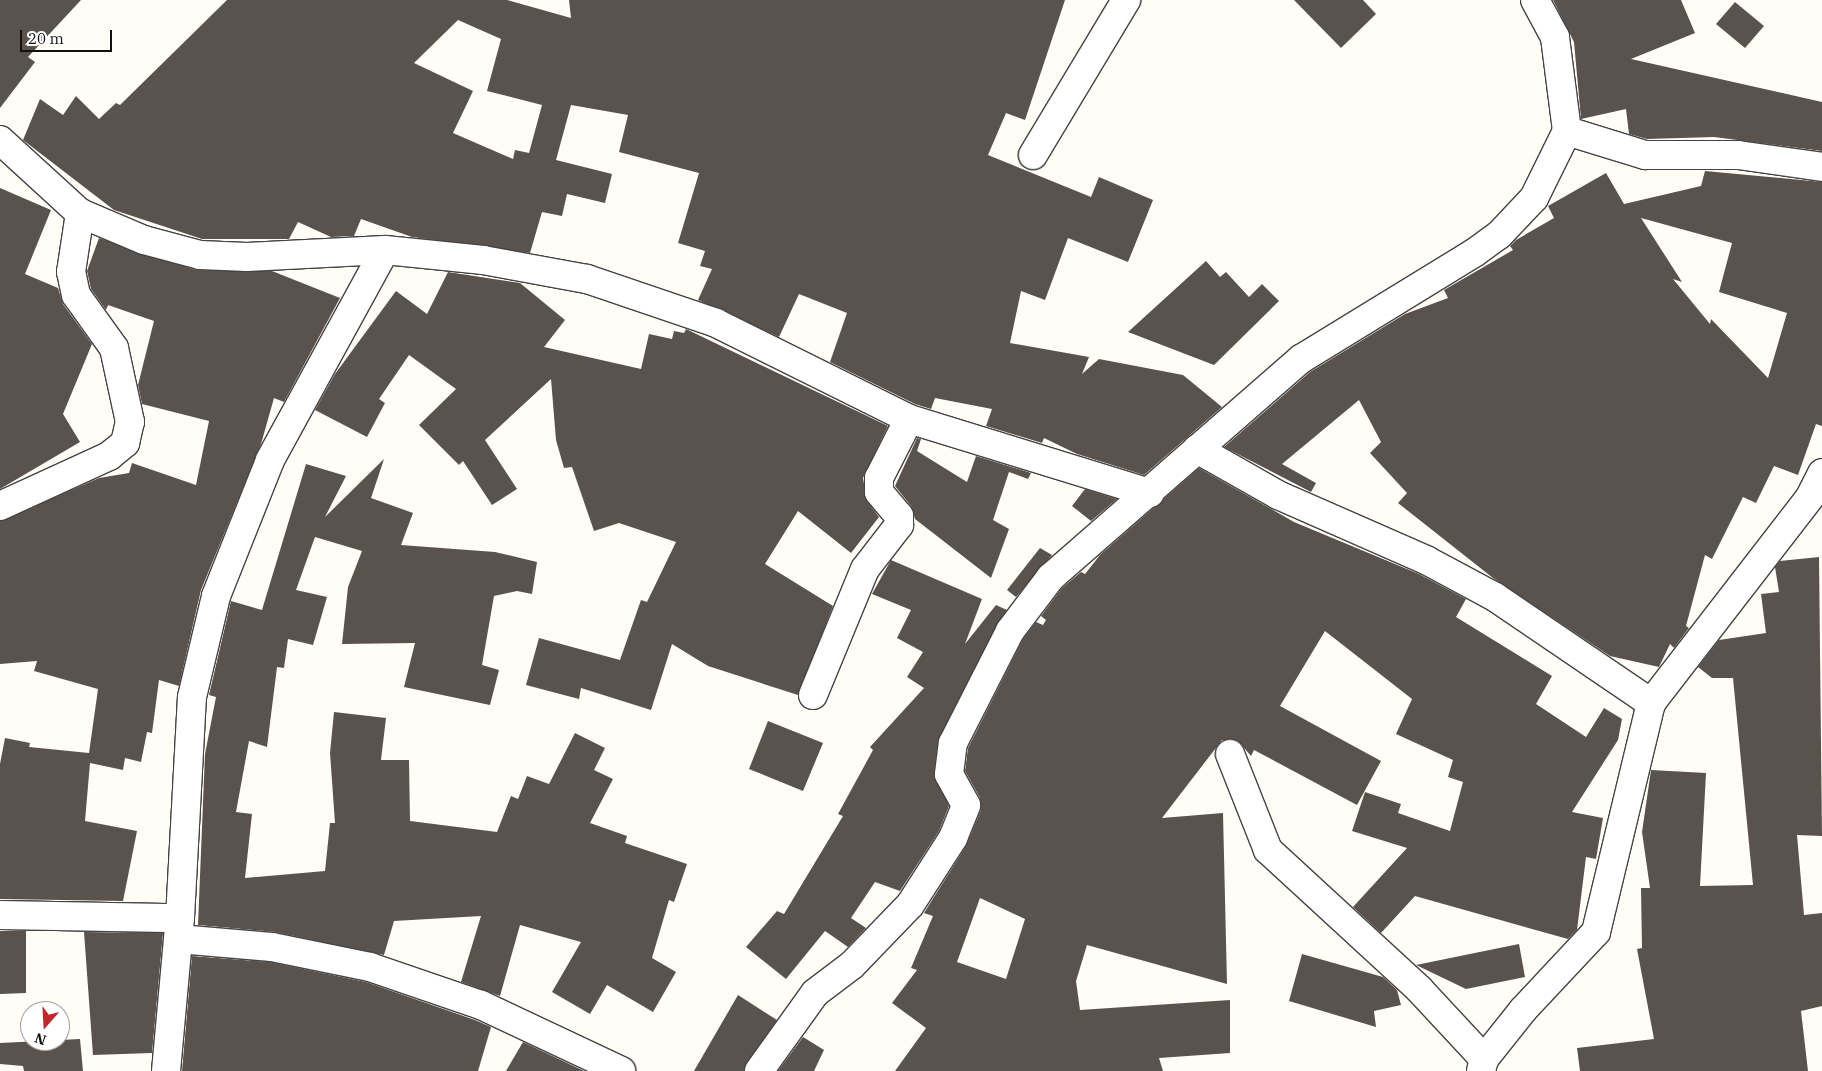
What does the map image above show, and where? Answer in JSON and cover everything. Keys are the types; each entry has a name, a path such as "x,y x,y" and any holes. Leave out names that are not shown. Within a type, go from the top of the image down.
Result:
{"street":[{"path":"1033,155 1126,0"},
{"path":"759,1071 815,993 852,965 910,905 954,838 966,805 949,774 953,742 982,679 1030,601 1051,577 1302,359 1427,285 1499,235 1534,198 1567,131 1555,37 1535,0"},
{"path":"1567,131 1645,155 1738,155 1822,167"},
{"path":"0,140 80,213 144,240 200,255 385,250 484,260 587,279 666,304 763,345 909,418 1150,493"},
{"path":"0,506 109,456 125,443 130,422 119,364 104,330 76,295 71,272 80,213"},
{"path":"166,1071 179,928 192,697 216,596 270,460 385,250"},
{"path":"812,695 865,569 899,525 899,516 879,492 879,478 909,418"},
{"path":"1197,449 1278,496 1426,560 1495,597 1652,703"},
{"path":"1230,754 1268,850 1419,989 1482,1065 1523,1010 1596,932 1652,703 1818,489"},
{"path":"0,915 179,928 370,967 480,1005 621,1071"}],"building":[{"path":"0,0 81,0 28,57 35,62 0,108"},
{"path":"227,0 507,0 571,18 569,0 1065,0 1025,120 1006,113 988,155 1091,197 1099,177 1153,200 1128,262 1068,238 1045,300 1021,291 1010,343 1089,357 1082,374 1099,359 1183,375 1222,407 1144,475 1077,454 1044,438 1042,443 986,426 992,409 935,398 931,409 915,404 830,362 847,313 799,294 779,337 698,300 712,269 700,266 705,251 678,243 699,173 619,152 628,115 571,105 556,160 612,174 605,203 567,194 562,216 542,212 530,253 412,237 361,219 354,236 331,237 298,222 289,239 202,239 114,210 23,140 40,99 63,115 76,96 99,119 116,103 120,105","holes":["458,20 501,39 487,91 542,105 529,153 515,150 513,159 453,133 473,91 414,63"]},
{"path":"1294,0 1363,0 1376,14 1341,48"},
{"path":"1553,0 1681,0 1695,33 1631,59 1822,102 1822,151 1714,137 1647,139 1629,134 1626,109 1581,119 1574,42"},
{"path":"1735,2 1764,26 1745,48 1716,24"},
{"path":"1705,171 1822,182 1822,426 1816,424 1798,475 1774,466 1756,503 1743,497 1712,559 1705,555 1686,626 1689,628 1674,648 1670,644 1659,667 1610,656 1493,578 1398,503 1407,493 1370,453 1381,442 1359,400 1282,464 1316,483 1311,492 1224,447 1310,372 1405,314 1448,298 1444,290 1513,250 1510,246 1516,240 1554,218 1548,206 1606,173 1624,204 1701,186","holes":["1641,218 1732,243 1719,292 1787,313 1768,378 1711,319 1710,324 1673,279 1682,282"]},
{"path":"0,188 51,210 25,274 58,288 63,304 92,344 63,414 80,442 0,489"},
{"path":"99,238 196,270 272,271 340,298 284,402 274,398 261,444 201,590 179,686 159,680 152,733 147,732 141,762 125,758 123,770 90,763 85,821 137,831 123,901 0,899 0,764 5,738 30,743 29,747 89,753 98,689 34,671 37,661 0,664 0,521 99,478 129,473 132,463 196,485 209,421 142,404 138,385 154,321 108,305 106,310 91,289 87,271"},
{"path":"1206,261 1220,277 1226,272 1249,297 1262,284 1279,301 1214,365 1128,332"},
{"path":"448,272 520,283 565,320 544,347 641,369 649,334 672,339 674,331 684,333 686,329 888,426 863,478 867,501 879,517 851,553 798,511 765,564 833,606 798,695 708,666 672,644 651,710 581,688 579,699 526,685 539,638 620,660 641,600 647,602 676,542 619,523 594,531 572,467 564,468 556,440 551,379 485,440 517,489 492,505 463,461 459,465 419,425 456,389 409,355 379,399 385,403 367,437 315,410 335,374 396,291 427,314"},
{"path":"917,438 921,439 917,451 967,482 976,456 1031,473 1028,479 1009,472 993,520 1009,529 991,578 915,519 911,506 895,486"},
{"path":"384,459 371,498 413,513 401,545 495,552 537,562 532,594 517,591 494,596 482,665 499,670 490,705 404,687 415,643 342,644 348,587 362,551 315,537 296,590 327,597 313,645 288,639 284,668 277,667 267,747 249,741 236,812 252,814 245,878 325,871 330,823 335,823 330,753 334,712 386,718 381,760 409,760 410,821 497,832 511,796 518,799 527,776 549,784 575,733 605,748 594,770 613,779 590,823 627,836 625,843 687,864 674,902 669,900 652,958 676,972 653,1012 607,985 590,1014 552,992 581,942 520,925 500,996 461,982 481,916 394,921 384,955 275,932 198,925 205,754 216,697 209,695 231,601 262,610 306,464 346,476 325,517"},
{"path":"1199,468 1294,522 1419,574 1466,599 1456,617 1552,676 1536,704 1586,737 1604,708 1622,719 1618,740 1572,812 1603,818 1596,859 1586,857 1577,930 1568,939 1415,896 1381,933 1353,907 1407,848 1352,831 1365,792 1401,804 1398,813 1450,831 1463,782 1448,777 1453,760 1396,734 1412,699 1325,631 1280,706 1381,761 1357,805 1254,750 1251,756 1239,742 1222,740 1162,818 1223,813 1227,984 1087,945 1076,981 1080,1010 1230,1000 1230,1053 1159,1058 1163,1071 895,1071 926,1028 892,1003 917,970 911,968 933,916 924,913 966,846 981,810 980,798 965,771 968,748 1023,639 1036,622 1043,625 1046,620 1041,616 1062,588 1081,572 1085,574 1100,555","holes":["980,898 1025,919 1006,979 957,962"]},
{"path":"1085,489 1117,499 1091,521 1072,506"},
{"path":"1040,548 1052,555 1016,597 1007,590"},
{"path":"1819,557 1822,836 1797,835 1804,915 1822,913 1822,1006 1801,1011 1808,1071 1580,1071 1577,1048 1654,1039 1637,949 1642,948 1641,888 1650,888 1642,832 1651,770 1706,773 1700,886 1753,885 1733,678 1712,678 1698,667 1719,640 1766,633 1761,594 1779,592 1775,567 1780,561"},
{"path":"891,560 982,599 965,644 996,605 1007,610 938,741 934,773 949,806 939,831 900,891 875,882 851,918 866,928 848,947 825,931 786,979 746,947 777,911 784,914 843,816 838,814 873,750 870,747 924,688 907,677 923,652 897,638 911,610 872,594"},
{"path":"768,721 823,743 803,791 749,769"},
{"path":"0,931 26,931 26,993 0,994"},
{"path":"84,932 163,933 152,1053 93,1055"},
{"path":"1519,944 1525,977 1466,989 1416,965"},
{"path":"1302,954 1383,977 1397,990 1401,1005 1374,1011 1376,1027 1289,1001"},
{"path":"192,956 270,962 366,982 475,1020 491,1027 478,1071 182,1071"},
{"path":"738,995 777,1020 744,1071 694,1071"},
{"path":"803,1037 824,1050 814,1071 778,1071"},
{"path":"80,1039 83,1071 24,1071 23,1066 0,1064 0,1043 20,1042 20,1051 70,1051 70,1040"},
{"path":"523,1042 584,1071 506,1071"}]}
